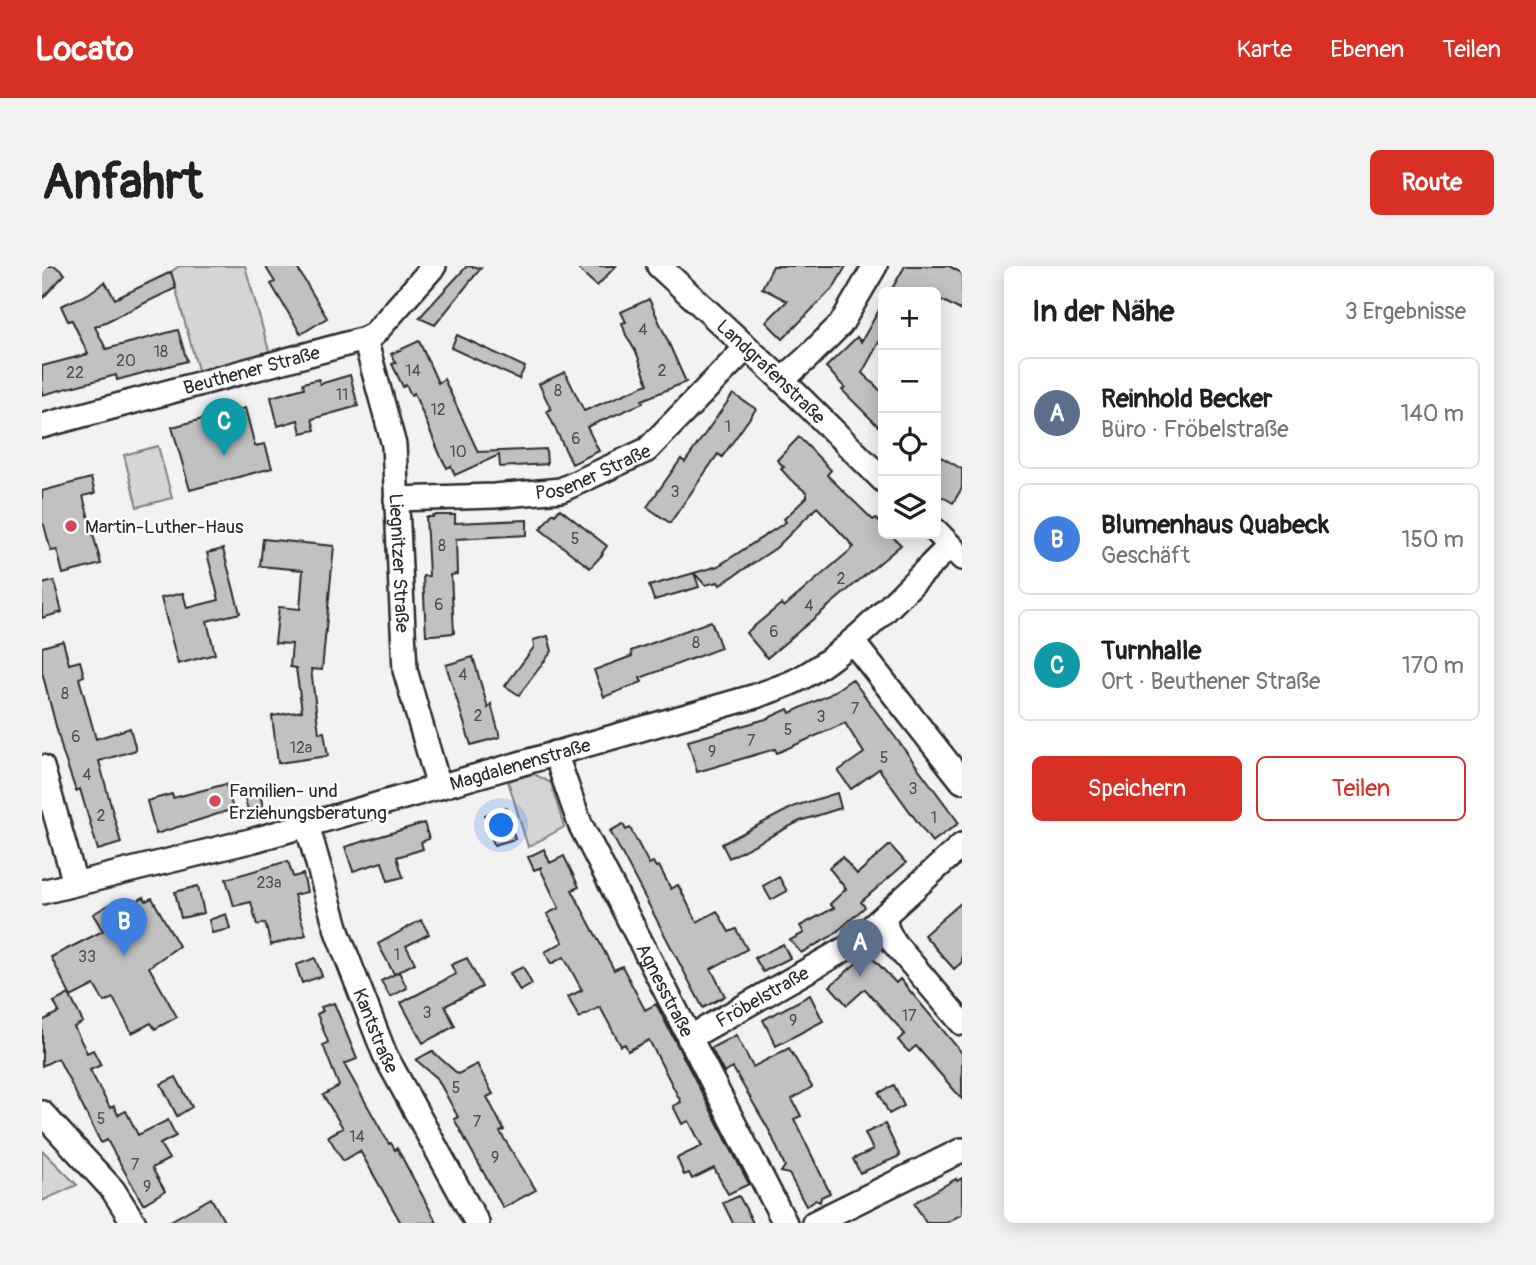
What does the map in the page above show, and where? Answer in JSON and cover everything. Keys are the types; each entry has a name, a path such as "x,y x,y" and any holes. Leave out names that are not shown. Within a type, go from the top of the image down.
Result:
{"street":[{"name":"Beuthener Straße","path":"42,426 365,339 374,334 434,266"},
{"name":"Landgrafenstraße","path":"659,266 782,380 879,476"},
{"path":"782,380 841,324 875,266"},
{"name":"Liegnitzer Straße","path":"365,339 394,445 405,670 439,787"},
{"name":"Posener Straße","path":"396,499 494,496 561,490 646,450 747,347"},
{"name":"Magdalenenstraße","path":"42,892 307,825 756,696 801,678 852,641 949,545"},
{"path":"852,641 962,781"},
{"name":"Agnesstraße","path":"555,753 580,824 785,1223"},
{"path":"42,767 75,883"},
{"name":"Kantstraße","path":"307,825 338,934 385,1055 477,1223"},
{"name":"Fröbelstraße","path":"689,1038 852,945 962,845"},
{"path":"884,917 894,943 962,1023"},
{"path":"42,1113 113,1190 134,1223"},
{"path":"814,1223 962,1150"}],"shaded area":[{"path":"179,266 245,266 270,354 199,374 171,272"},
{"path":"158,446 172,498 137,507 124,455"},
{"path":"534,774 551,783 564,827 528,847 508,781"},
{"path":"42,1150 77,1185 42,1201"}],"building":[{"path":"42,266 55,266 65,274 42,299"},
{"path":"265,266 296,266 327,318 301,334 271,284 275,282"},
{"path":"467,266 481,268 435,325 419,318"},
{"path":"575,266 616,266 597,286"},
{"path":"773,266 846,266 834,287 783,339 766,322 787,301 762,288"},
{"path":"905,266 949,266 962,273 962,311 941,300 941,287 893,287"},
{"path":"171,272 176,288 95,327 106,349 178,330 187,361 117,380 116,375 42,395 42,366 88,354 72,320 68,321 61,306 88,294 105,282 115,299"},
{"path":"649,299 686,382 587,427 599,451 572,464 547,411 551,409 539,384 565,372 584,411 648,384 637,354 626,335 622,323 626,322 621,312"},
{"path":"878,312 878,344 862,373 878,388 878,426 842,390 845,388 826,367 857,337 861,342"},
{"path":"457,335 525,367 519,379 451,348"},
{"path":"419,341 438,383 444,379 478,452 546,449 547,464 500,467 499,455 455,475 451,466 447,468 414,393 411,395 406,385 403,387 392,364 396,363 391,354"},
{"path":"350,375 358,406 312,419 315,430 301,433 298,420 278,426 271,397 304,388 303,383 319,379 320,384"},
{"path":"733,394 756,409 722,457 718,454 670,523 647,507 681,459 685,462"},
{"path":"245,408 255,446 265,444 272,468 190,490 172,427"},
{"path":"799,437 831,470 827,475 873,520 876,518 878,520 878,539 895,539 901,545 767,658 746,633 781,604 784,607 854,547 817,507 776,548 720,585 718,582 705,585 694,573 718,566 786,522 784,519 807,497 807,493 781,469 784,467 777,460"},
{"path":"941,457 962,469 962,488 953,503 941,496"},
{"name":"Martin-Luther-Haus","path":"91,478 95,493 83,496 101,564 63,574 57,550 51,551 42,523 42,491"},
{"path":"560,509 607,546 590,568 540,529 553,513 555,515"},
{"path":"455,515 455,523 527,520 527,535 456,539 457,574 451,575 454,633 426,635 423,576 429,576 426,517"},
{"path":"263,539 334,546 322,670 311,669 319,733 324,732 328,756 278,763 272,716 302,711 296,668 290,667 292,644 275,643 279,607 300,609 303,570 260,566"},
{"path":"223,549 240,613 207,621 215,654 178,664 161,598 183,593 187,608 219,600 207,553"},
{"path":"694,573 699,587 654,600 649,586"},
{"path":"54,581 62,612 42,618 42,584"},
{"path":"711,621 721,648 640,678 642,682 604,697 594,670 632,656 631,651"},
{"path":"548,636 552,651 519,695 505,686 534,647 533,640"},
{"path":"63,641 69,664 80,661 84,676 79,678 96,739 130,728 136,750 99,761 121,843 98,850 80,789 76,791 63,753 42,672 42,647"},
{"path":"473,657 500,737 471,745 446,665"},
{"path":"852,679 959,823 932,842 879,769 851,789 838,771 864,753 845,723 777,753 775,749 697,772 688,741 766,719 788,709 790,713 829,695"},
{"path":"226,784 233,809 156,834 147,801 172,794 173,798"},
{"path":"259,791 263,806 248,811 244,795"},
{"path":"837,793 841,808 800,821 729,858 722,844 795,806"},
{"path":"506,808 515,839 494,845 485,815"},
{"path":"424,823 429,839 421,842 423,849 397,857 403,877 388,881 382,862 353,871 345,847"},
{"path":"623,824 626,830 630,828 649,864 653,862 656,867 659,866 671,889 678,885 697,922 717,911 729,932 736,929 747,949 711,969 725,996 703,1008 610,831"},
{"path":"890,845 906,863 861,902 865,907 832,936 801,953 790,940 804,933 800,926 834,908 830,904 846,889 829,868 842,857 857,874"},
{"path":"544,849 550,863 564,856 579,887 572,890 614,970 622,966 645,1010 656,1004 749,1184 728,1194 714,1168 692,1179 689,1173 684,1175 677,1158 702,1146 689,1121 682,1124 673,1106 681,1102 649,1040 628,1051 625,1044 621,1046 600,1007 579,1018 568,997 582,990 564,957 551,964 545,952 563,942 547,914 559,908 540,868 542,867 534,870 528,857"},
{"path":"288,861 293,877 303,874 307,892 294,895 306,935 271,945 265,923 257,925 251,902 234,906 226,879"},
{"path":"779,877 787,891 771,900 763,886"},
{"path":"198,886 204,913 181,918 175,892"},
{"path":"144,897 146,901 152,898 179,946 149,967 177,1017 155,1029 151,1023 132,1033 113,998 104,1002 94,985 71,997 51,957 103,931 93,914 114,902 119,911"},
{"path":"962,902 962,962 954,969 924,935"},
{"path":"226,914 230,929 212,933 209,920"},
{"path":"421,920 429,934 406,946 415,963 394,974 378,944"},
{"path":"783,944 790,958 763,972 755,958"},
{"path":"868,953 896,983 900,979 962,1053 962,1099 916,1046 909,1052 903,1046 898,1040 905,1034 865,989 847,1005 830,986"},
{"path":"315,958 322,976 302,983 296,965"},
{"path":"467,958 482,987 445,1006 455,1026 423,1043 401,1003 456,974 451,965"},
{"path":"523,967 532,984 520,991 510,973"},
{"path":"399,972 407,988 390,997 381,981"},
{"path":"69,994 83,1022 74,1027 87,1053 93,1050 101,1065 90,1070 110,1108 114,1106 118,1115 126,1111 138,1135 168,1120 176,1136 160,1144 169,1159 152,1168 165,1191 143,1204 107,1140 101,1143 58,1058 42,1066 42,1021 59,1012 54,1002"},
{"path":"810,995 823,1021 776,1046 763,1020"},
{"path":"334,1003 357,1059 344,1064 389,1144 391,1143 395,1150 397,1148 437,1223 401,1223 360,1151 343,1161 328,1136 343,1128 323,1095 339,1086 323,1045 328,1042 317,1014 323,1011 321,1007"},
{"path":"736,1035 753,1067 789,1048 812,1087 792,1099 801,1116 794,1119 830,1193 821,1197 820,1202 815,1200 806,1206 789,1174 781,1172 785,1166 770,1132 733,1068 724,1073 711,1048"},
{"path":"432,1051 458,1074 477,1064 493,1094 487,1097 504,1130 500,1132 536,1190 503,1208 454,1119 458,1117 437,1078 416,1060"},
{"path":"176,1077 192,1107 177,1116 161,1084"},
{"path":"894,1085 904,1106 889,1114 879,1093"},
{"path":"885,1124 900,1156 860,1173 853,1159 873,1150 865,1133"},
{"path":"962,1178 962,1214 946,1223 926,1223 914,1203"},
{"path":"739,1196 753,1223 733,1223 723,1203"},
{"path":"211,1198 225,1223 167,1223"}],"place":[{"name":"Turnhalle","path":"224,456"},
{"name":"Martin-Luther-Haus","path":"71,526"},
{"name":"Familien- und Erziehungsberatung","path":"215,801"},
{"name":"Blumenhaus Quabeck","path":"124,956"},
{"name":"Reinhold Becker","path":"860,977"}]}
